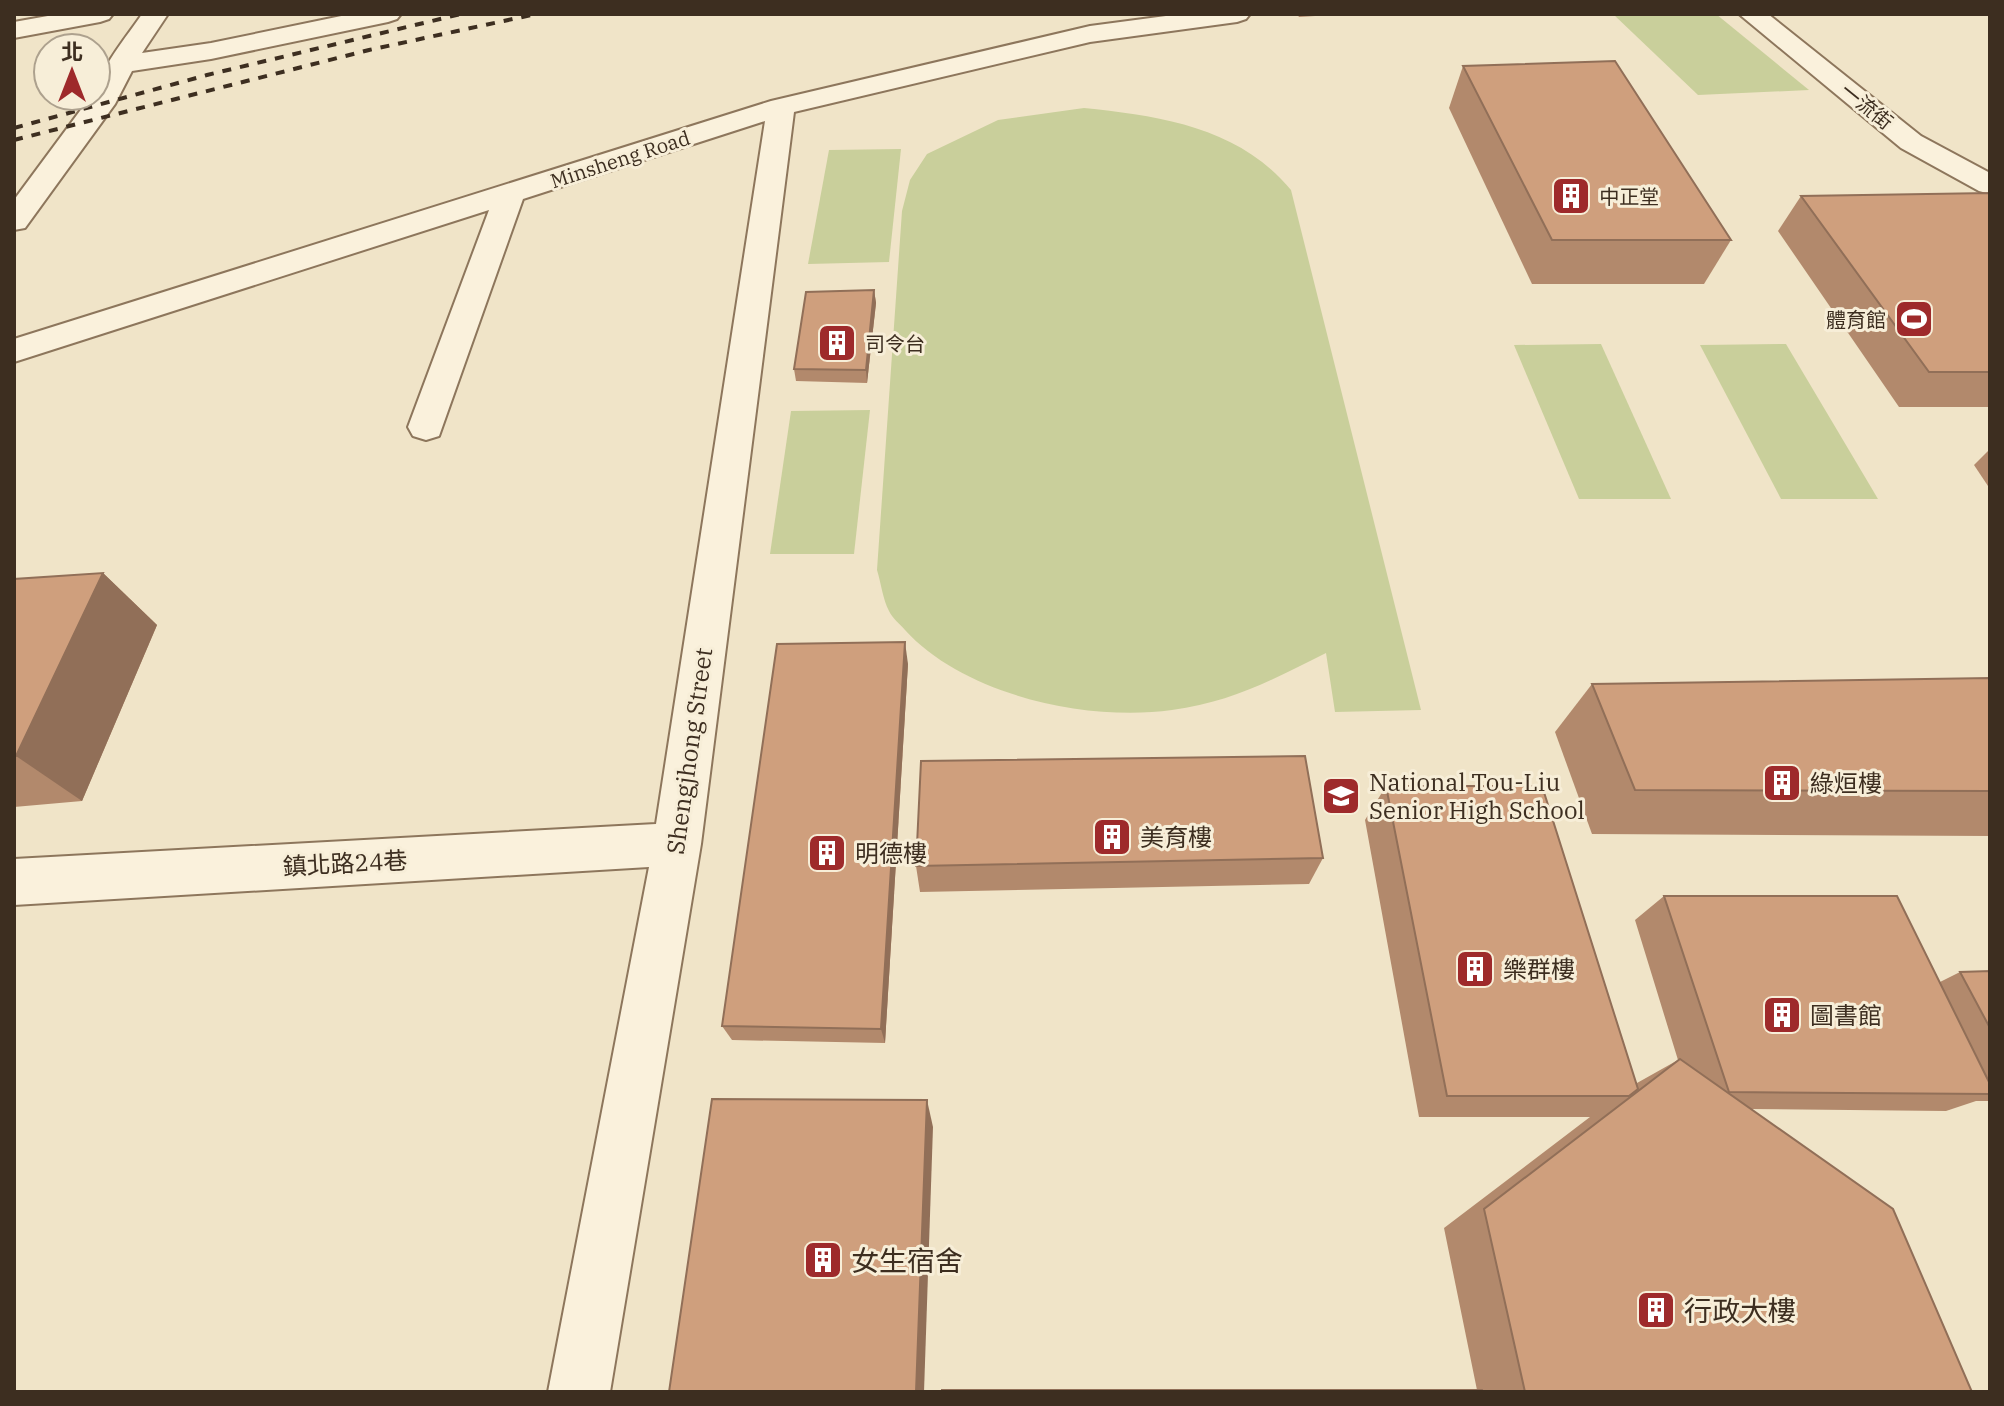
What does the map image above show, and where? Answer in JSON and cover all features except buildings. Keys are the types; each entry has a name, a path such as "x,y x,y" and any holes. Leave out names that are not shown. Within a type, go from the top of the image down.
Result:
{"street":[{"path":"14,30 100,14"},
{"path":"14,221 101,104 122,64 155,14"},
{"path":"122,64 211,51 388,14"},
{"name":"Minsheng Road","path":"14,351 781,107 1090,34 1237,14"},
{"name":"一流街","path":"1752,14 1911,142 1990,185"},
{"name":"Shengjhong Street","path":"579,1392 677,844 781,107"},
{"path":"426,427 510,194"},
{"name":"鎮北路24巷","path":"14,882 677,844"}],"green space":[{"path":"1613,14 1716,14 1809,90 1698,95"},
{"path":"1084,108 1169,121 1223,138 1270,169 1291,190 1421,710 1335,712 1326,653 1252,688 1194,706 1139,713 1066,707 1029,699 960,672 930,653 890,614 877,570 902,211 910,180 927,154 998,120"},
{"path":"901,149 889,262 808,264 829,150"},
{"path":"1601,344 1671,499 1579,499 1514,345"},
{"path":"1786,344 1878,499 1781,499 1700,345"},
{"path":"870,410 854,554 770,554 791,411"}],"railway":[{"path":"14,128 207,75 461,14"},
{"path":"14,140 369,50 536,14"}],"place":[{"name":"中正堂","path":"1571,196"},
{"name":"體育館","path":"1914,319"},
{"name":"司令台","path":"837,343"},
{"name":"綠烜樓","path":"1782,783"},
{"name":"National Tou-Liu Senior High School","path":"1341,796"},
{"name":"美育樓","path":"1112,837"},
{"name":"明德樓","path":"827,853"},
{"name":"樂群樓","path":"1475,969"},
{"name":"圖書館","path":"1782,1015"},
{"name":"女生宿舍","path":"823,1260"},
{"name":"行政大樓","path":"1656,1310"}]}
